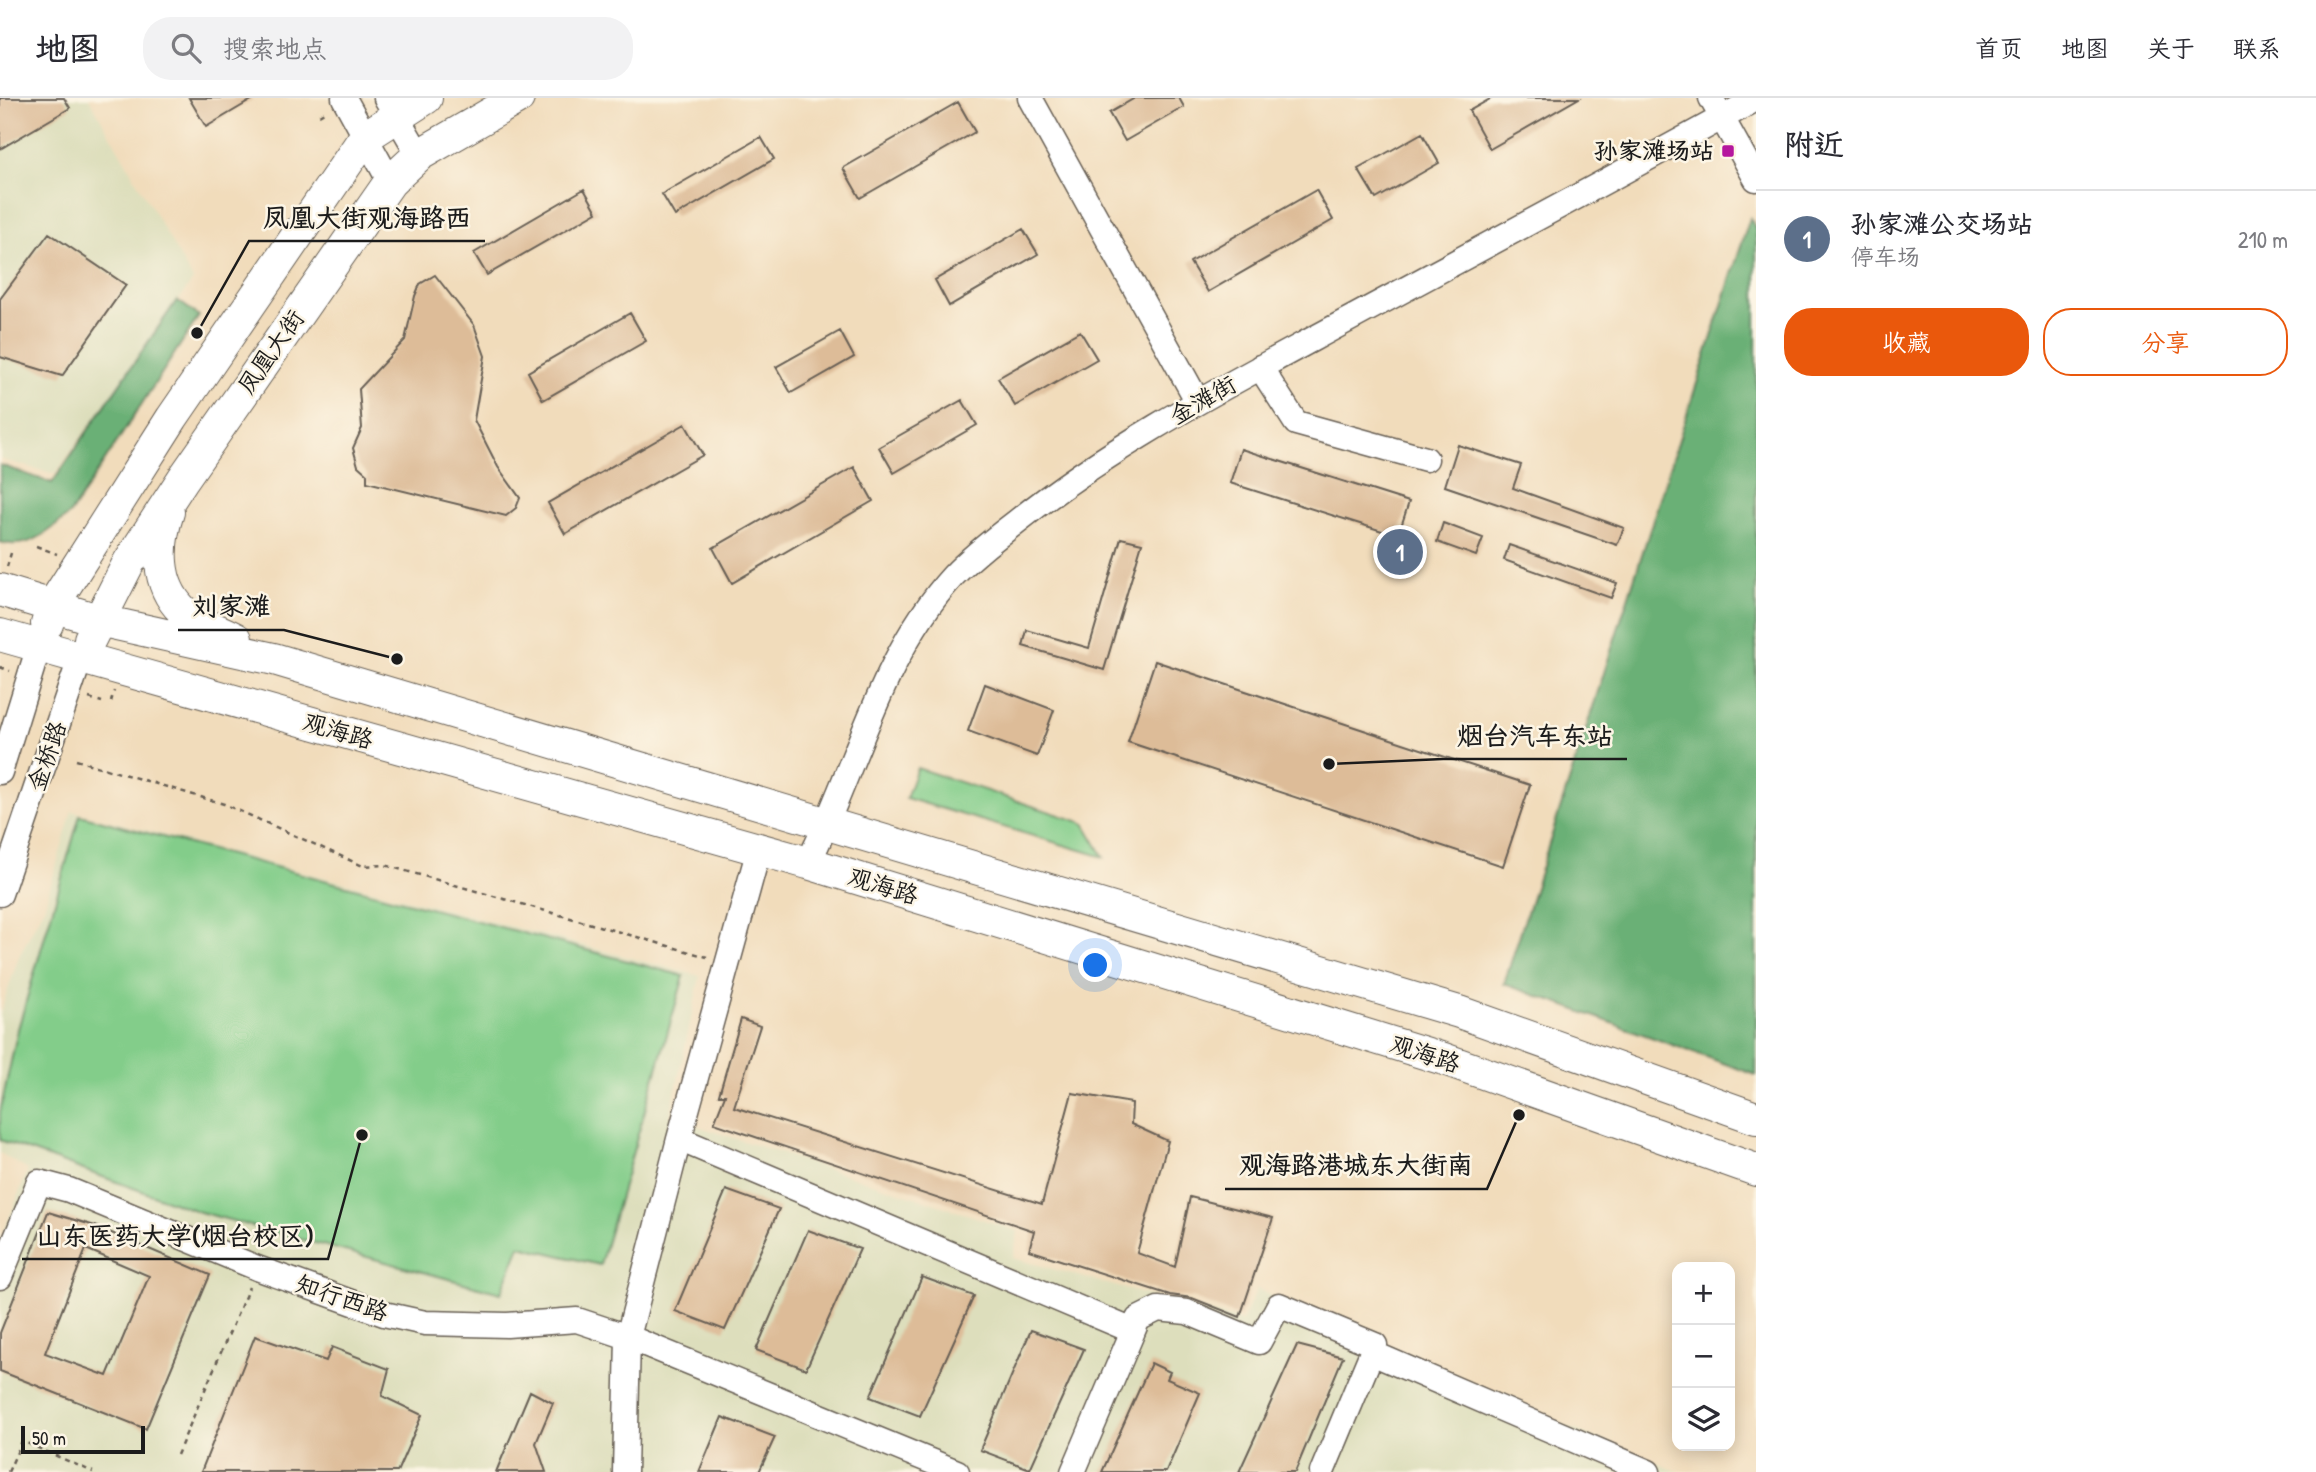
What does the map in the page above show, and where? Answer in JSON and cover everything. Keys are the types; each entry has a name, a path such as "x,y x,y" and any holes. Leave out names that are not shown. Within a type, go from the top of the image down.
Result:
{"main road":[{"name":"凤凰大街","path":"39,646 53,605 172,418 365,137 391,107 426,98"},
{"name":"凤凰大街","path":"80,659 129,562 390,182 419,155 518,98"},
{"path":"176,490 163,530 160,558 167,590 183,612 274,659"},
{"name":"观海路","path":"0,590 98,620 274,659 1459,1012 1756,1118"},
{"name":"观海路","path":"0,635 808,863 1444,1059 1756,1170"}],"street":[{"path":"344,98 390,182"},
{"path":"1030,98 1198,402"},
{"name":"金滩街","path":"808,863 829,823 877,702 912,631 953,576 1068,480 1198,402 1717,108 1756,99"},
{"path":"391,107 419,155"},
{"path":"1717,108 1756,180"},
{"path":"1260,367 1296,423 1426,459"},
{"name":"金桥路","path":"0,772 39,646"},
{"name":"金桥路","path":"0,894 80,659"},
{"path":"625,1472 628,1337 759,849"},
{"path":"679,1139 1133,1331"},
{"name":"知行西路","path":"0,1277 39,1182 69,1190 338,1299 425,1323 507,1325 577,1320 628,1337 957,1472"},
{"path":"1073,1472 1138,1319 1158,1309 1187,1312 1259,1342 1279,1305 1375,1345 1322,1472"},
{"path":"1371,1353 1648,1472"}],"path":[{"path":"76,760 225,804 363,866 385,865 713,959"},
{"path":"177,1455 257,1268"},
{"path":"8,1472 22,1441 93,1472"}],"shaded area":[{"path":"0,98 89,98 193,280 55,474 0,459"},
{"path":"72,811 700,976 670,1117 1018,1231 1013,1258 1242,1321 1257,1289 1393,1356 1679,1472 0,1472 0,1242 28,1170 0,1153 0,1014 19,956 45,905"}],"green space":[{"path":"1750,218 1756,229 1756,1075 1504,984"},
{"path":"177,300 199,316 70,514 46,533 29,542 0,542 0,465 52,483"},
{"path":"917,768 1084,823 1104,857 906,798"},
{"path":"80,815 684,976 600,1265 520,1246 501,1293 200,1212 0,1140 0,1112 18,1029"}],"building":[{"path":"0,98 64,98 70,108 0,149"},
{"path":"189,98 255,98 206,127"},
{"path":"1135,98 1179,98 1184,107 1125,141 1109,113"},
{"path":"1492,98 1579,98 1490,149 1469,111"},
{"path":"958,102 975,132 860,198 843,168"},
{"path":"1422,133 1439,163 1376,199 1358,169"},
{"path":"761,137 774,159 675,216 662,194"},
{"path":"584,189 597,212 487,275 474,253"},
{"path":"1316,190 1333,220 1208,292 1190,262"},
{"path":"1023,229 1038,254 949,306 935,280"},
{"path":"49,233 126,285 62,376 0,357 0,299"},
{"path":"435,275 474,325 485,356 474,420 498,467 520,498 516,508 506,516 367,482 367,474 358,466 353,448 362,428 359,389 405,340 420,284"},
{"path":"630,313 646,341 543,400 528,372"},
{"path":"840,331 854,357 791,393 776,367"},
{"path":"1080,331 1097,359 1015,406 998,378"},
{"path":"962,400 977,425 894,473 879,447"},
{"path":"685,424 703,455 565,534 548,503"},
{"path":"1458,445 1521,465 1513,488 1624,528 1617,545 1445,486"},
{"path":"1241,449 1409,502 1398,536 1230,483"},
{"path":"854,467 873,501 732,583 713,548"},
{"path":"1443,523 1483,538 1476,556 1437,542"},
{"path":"1121,538 1142,543 1104,670 1023,646 1027,630 1089,648"},
{"path":"1509,545 1617,583 1611,598 1504,560"},
{"path":"1155,661 1530,785 1503,866 1128,742"},
{"path":"985,684 1054,710 1037,756 968,731"},
{"path":"741,1019 760,1026 734,1107 1042,1204 1072,1093 1132,1103 1131,1124 1168,1141 1137,1253 1175,1267 1190,1197 1273,1218 1240,1317 1192,1298 1170,1295 1029,1250 1034,1231 714,1123 725,1095 719,1095"},
{"path":"726,1190 779,1209 725,1330 675,1311"},
{"path":"48,1212 95,1226 210,1275 146,1429 0,1371 0,1333","holes":["86,1249 149,1276 107,1376 45,1353"]},
{"path":"808,1230 860,1249 806,1369 756,1350"},
{"path":"922,1277 974,1296 920,1416 870,1397"},
{"path":"1031,1330 1084,1349 1030,1469 980,1450"},
{"path":"255,1336 326,1361 332,1347 389,1369 382,1396 422,1415 397,1472 201,1472"},
{"path":"1297,1345 1343,1357 1295,1472 1239,1472"},
{"path":"1151,1363 1170,1372 1167,1379 1200,1393 1166,1472 1102,1472"},
{"path":"530,1391 553,1403 536,1443 546,1472 496,1472"},
{"path":"722,1417 775,1437 759,1472 699,1472"}],"place":[{"name":"孙家滩场站","path":"1728,151"},
{"name":"凤凰大街观海路西","path":"197,333"},
{"name":"孙家滩公交场站","path":"1400,552"},
{"name":"刘家滩","path":"397,659"},
{"name":"烟台汽车东站","path":"1329,764"},
{"name":"观海路港城东大街南","path":"1519,1115"},
{"name":"山东医药大学(烟台校区)","path":"362,1135"}]}
